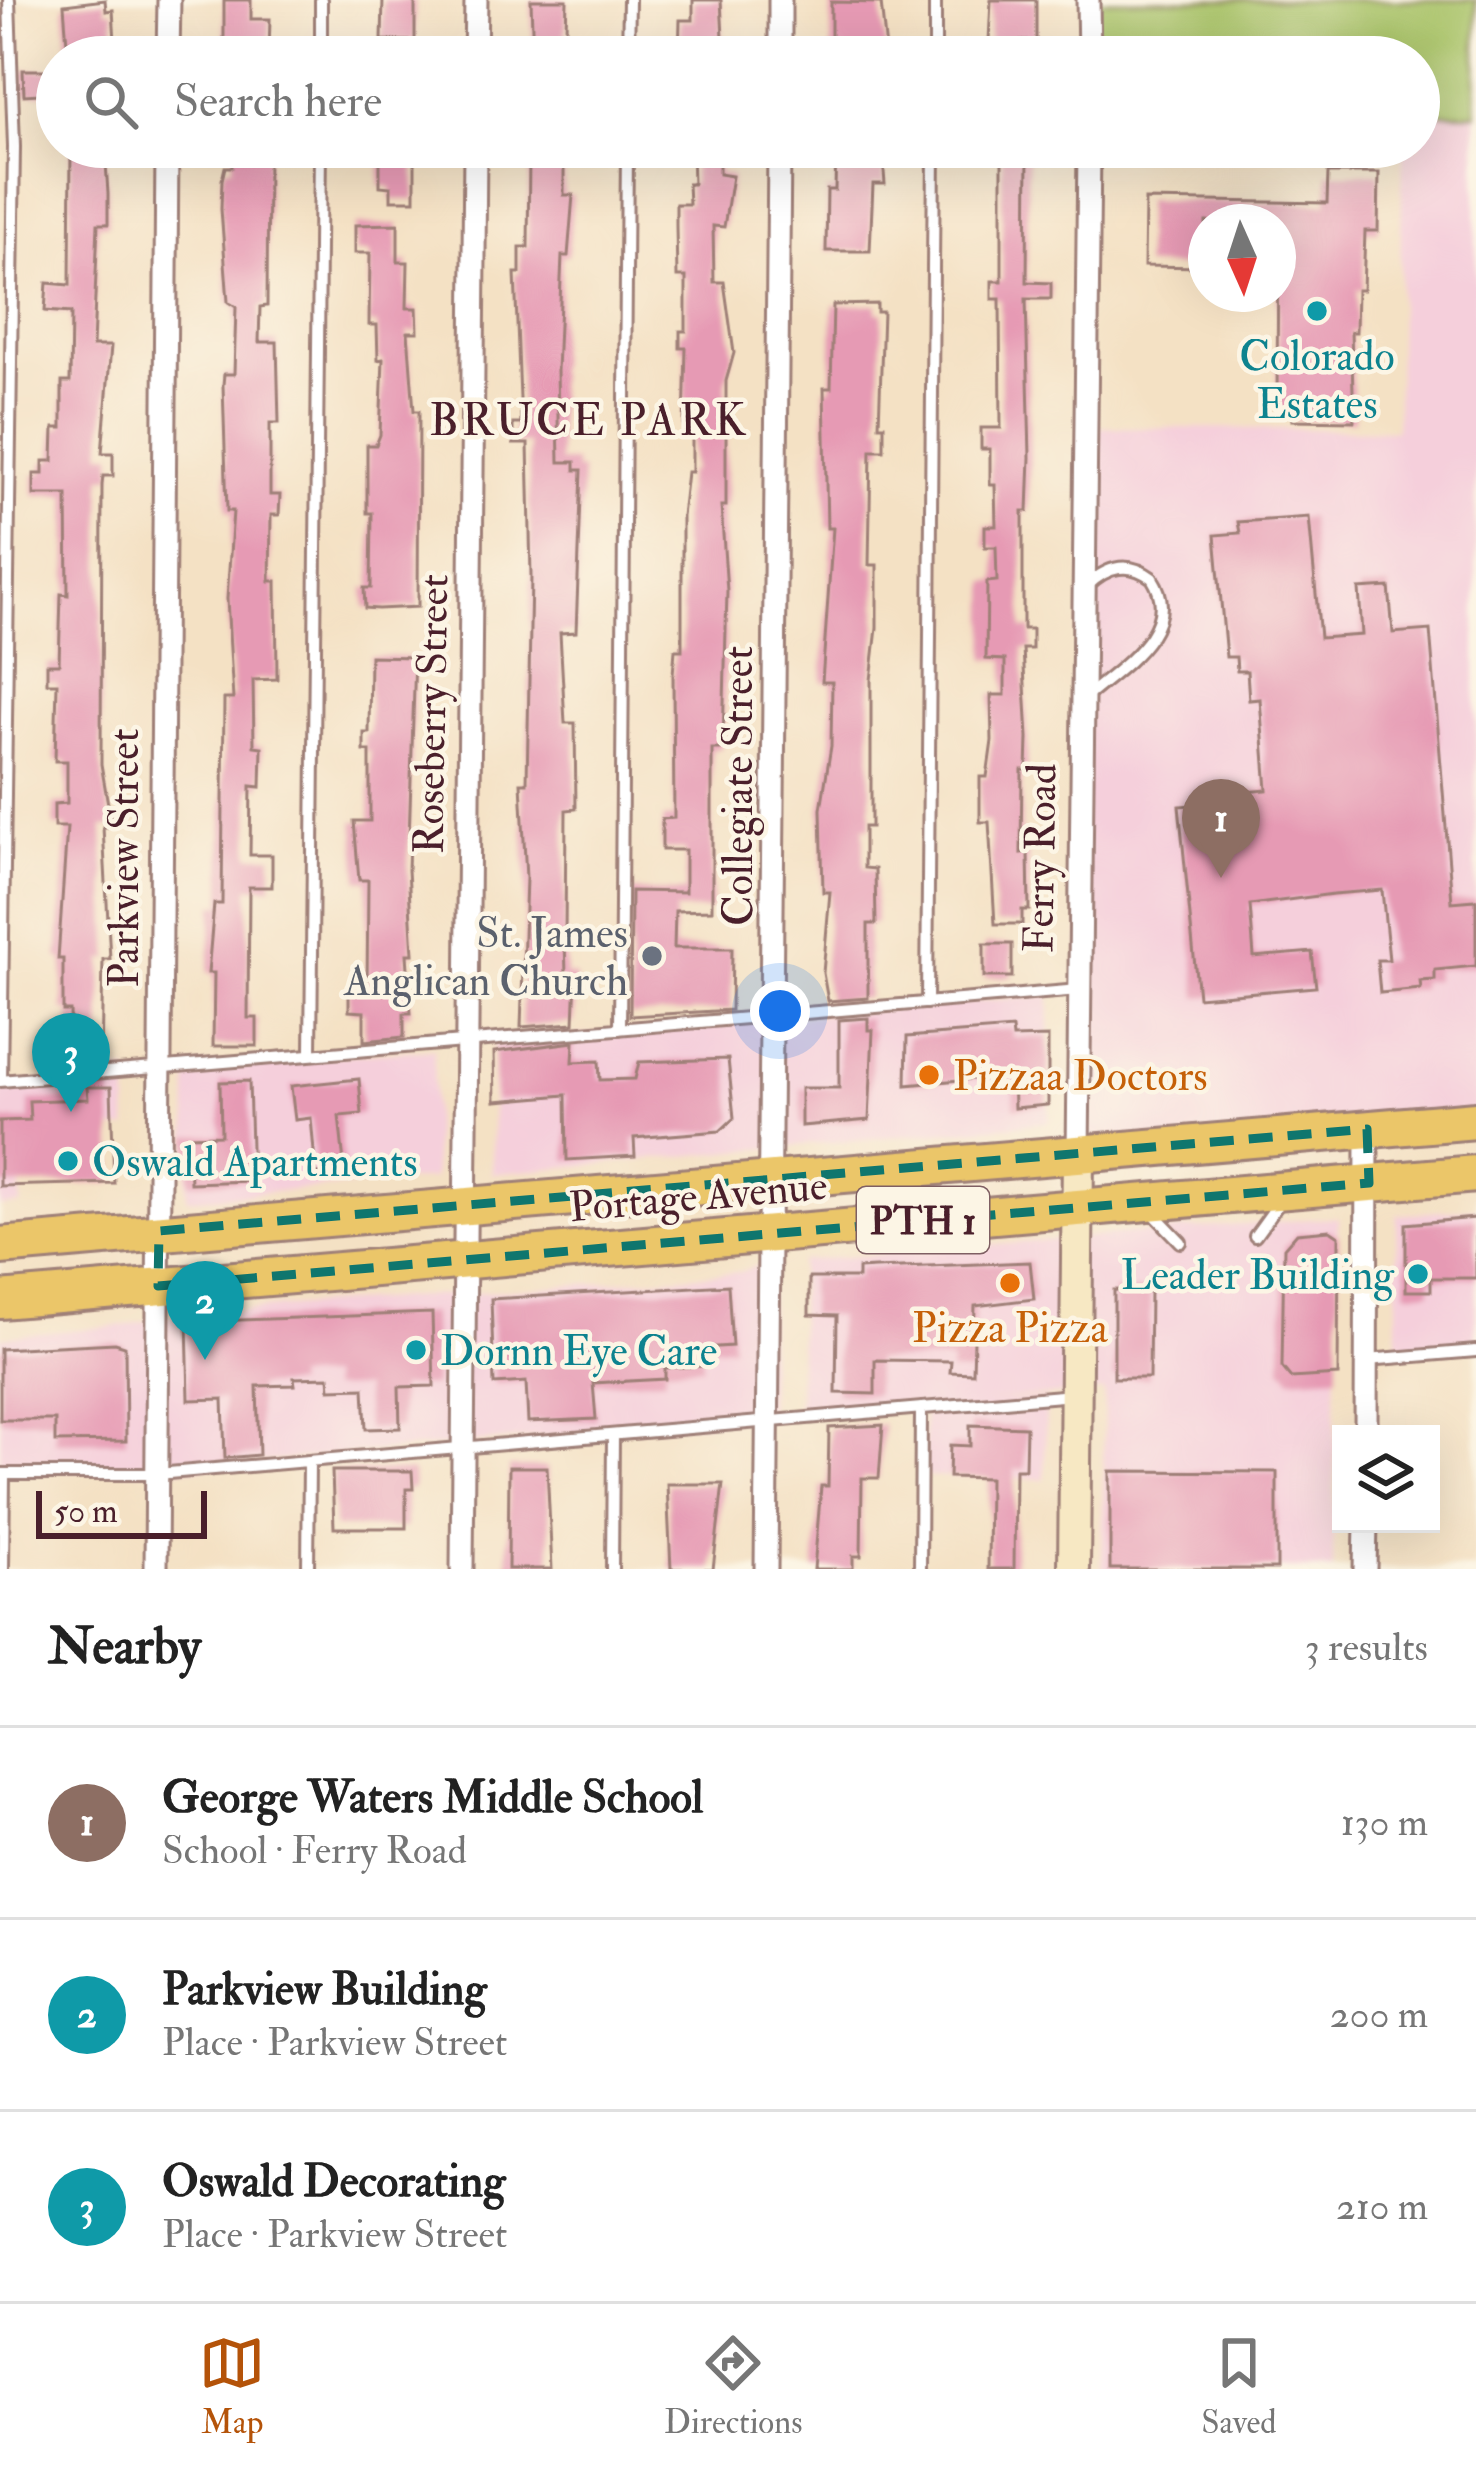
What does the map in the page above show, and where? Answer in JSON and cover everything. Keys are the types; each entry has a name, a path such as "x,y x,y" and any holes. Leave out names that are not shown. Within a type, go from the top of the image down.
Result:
{"highway":[{"name":"Portage Avenue","path":"0,1246 1476,1120"},
{"name":"Portage Avenue","path":"0,1300 1476,1174"}],"main road":[{"name":"Ferry Road","path":"1074,1569 1078,1154"}],"street":[{"path":"168,36 169,0"},
{"path":"476,0 476,36"},
{"path":"780,0 780,36"},
{"path":"1088,0 1089,36"},
{"name":"Parkview Street","path":"156,1569 167,168"},
{"name":"Roseberry Street","path":"462,1569 475,168"},
{"name":"Collegiate Street","path":"766,1569 779,168"},
{"name":"Ferry Road","path":"1078,1154 1089,168"},
{"path":"1366,1425 1367,1129"},
{"path":"1365,1569 1366,1533"}],"lane":[{"path":"9,0 1,1081 1080,990"},
{"path":"321,36 322,0"},
{"path":"628,36 629,0"},
{"path":"935,0 935,36"},
{"path":"310,1053 320,168"},
{"path":"620,1029 628,168"},
{"path":"927,1003 934,168"},
{"path":"1082,700 1154,636 1162,611 1152,578 1131,566 1106,570 1084,590"},
{"path":"1255,1236 1290,1189"},
{"path":"1141,1201 1181,1242"},
{"path":"1367,1360 1476,1351"},
{"path":"3,1569 2,1475 157,1474 1076,1395"},
{"path":"920,1569 921,1408"},
{"path":"612,1569 613,1435"},
{"path":"308,1569 309,1462"}],"highlighted area":[{"path":"1367,1129 1369,1183 158,1286 159,1231"}],"shaded area":[{"path":"1440,113 1476,114 1476,1120 1078,1154 1085,427 1396,430 1402,168 1440,168"},
{"path":"1050,995 1049,1122 492,1174 493,1043"},
{"path":"434,1049 433,1179 187,1199 188,1067"},
{"path":"129,1071 127,1129 20,1132 21,1205 0,1207 0,1085"},
{"path":"1476,1208 1476,1348 1397,1354 1397,1215"},
{"path":"1338,1217 1333,1569 1102,1569 1104,1391 981,1401 1046,1398 1045,1479 924,1477 924,1405 798,1415 800,1261"},
{"path":"770,1261 768,1417 158,1471 0,1470 0,1337 129,1325 160,1317 740,1272"}],"green space":[{"path":"1088,0 1476,0 1476,114 1440,113 1440,36 1089,36"}],"building":[{"path":"105,0 106,11 113,10 115,36 66,36 64,5"},
{"path":"224,0 251,0 251,19 270,19 269,36 224,36"},
{"path":"383,0 415,0 415,36 382,36"},
{"path":"531,0 567,0 566,36 532,36"},
{"path":"693,0 721,0 723,36 680,36 680,20 693,20"},
{"path":"991,0 1036,0 1036,36 989,36"},
{"path":"831,2 881,3 885,36 831,36"},
{"path":"23,70 36,70 36,94 24,95"},
{"path":"71,168 106,168 108,224 98,224 93,346 111,346 102,453 113,453 113,476 103,476 102,485 101,764 112,827 103,827 110,959 103,959 101,1060 71,1060 70,1011 63,1011 63,959 58,959 67,827 54,827 54,804 67,803 67,761 55,761 57,683 47,683 47,664 59,664 61,594 68,595 67,495 34,495 34,474 43,474 43,461 53,461 54,428 62,428 62,382 70,382 71,313 45,311 47,283 70,285"},
{"path":"225,168 268,168 267,306 260,307 259,342 277,342 279,423 270,423 270,495 280,495 279,515 271,515 270,581 276,581 277,679 253,680 254,746 262,747 261,787 251,786 250,855 272,855 272,887 249,887 248,1018 257,1018 257,1046 213,1046 214,973 208,973 214,904 222,904 224,699 233,699 227,599 233,511 227,511 223,385 224,374 234,374 236,307 228,302"},
{"path":"380,168 415,168 415,200 391,200 391,187 380,186"},
{"path":"529,168 564,168 564,195 573,195 568,256 562,256 559,462 575,462 575,470 582,470 576,632 560,633 565,723 575,723 576,809 566,810 565,940 566,975 576,976 574,1023 521,1027 526,878 521,783 527,783 531,576 528,444 513,444 513,424 521,424 515,273 520,273 520,247 528,247"},
{"path":"693,168 719,168 719,174 732,176 724,227 713,226 714,282 724,282 734,353 726,381 726,506 721,506 727,591 723,740 720,749 712,749 712,910 675,911 674,948 732,948 731,1010 630,1016 631,891 685,892 685,850 662,850 662,819 674,818 673,674 675,650 682,650 682,516 687,472 692,472 692,435 684,426 686,348 680,348 680,331 686,331 686,277 677,277 676,204 689,204 688,184 693,184"},
{"path":"836,168 884,168 885,184 873,184 870,251 826,251 827,190 835,190"},
{"path":"1002,168 1028,168 1027,282 1051,283 1051,299 1026,299 1030,457 1028,511 1023,511 1023,629 1032,629 1032,649 1023,649 1028,738 1027,770 1022,770 1021,853 1028,852 1029,910 1022,910 1022,924 995,924 989,822 980,822 980,777 987,777 992,741 991,695 1005,695 1005,660 986,659 987,582 997,581 996,547 985,547 985,526 996,526 990,449 981,449 981,428 1001,428 1000,299 992,299 992,281 1002,281"},
{"name":"Colorado Estates","path":"1328,173 1379,173 1378,231 1365,231 1363,290 1357,290 1356,332 1351,332 1354,421 1292,420 1293,410 1277,410 1278,312 1296,312 1296,204 1188,204 1188,267 1144,266 1145,200 1327,203"},
{"path":"398,224 398,262 408,262 407,308 417,308 418,332 408,332 414,411 419,411 418,607 378,609 365,608 364,588 371,588 367,445 376,445 380,435 383,359 378,360 377,325 369,325 370,253 355,253 355,225"},
{"path":"877,304 877,312 883,312 879,425 884,425 884,450 871,450 869,565 877,565 877,628 871,680 871,827 864,827 864,868 875,869 876,924 868,924 868,998 828,1001 823,973 830,892 823,892 821,809 831,746 832,682 822,682 833,528 827,528 824,388 831,388 833,305"},
{"path":"1309,517 1320,638 1362,635 1359,589 1389,587 1393,633 1430,630 1452,902 1476,900 1476,966 1435,970 1435,980 1420,981 1421,989 1380,993 1377,960 1389,960 1382,890 1333,894 1250,905 1254,957 1312,952 1316,987 1198,997 1179,806 1215,803 1214,795 1267,790 1260,699 1249,700 1247,671 1237,671 1236,657 1226,657 1215,535 1240,533 1238,522"},
{"path":"370,656 415,657 408,870 413,954 407,954 411,1013 404,1013 404,1037 364,1041 364,1012 349,1011 349,989 367,990 368,880 359,880 354,821 370,821 370,751 364,751 364,733 369,733"},
{"path":"984,944 1012,944 1012,977 984,977"},
{"path":"868,1018 868,1030 873,1030 869,1120 801,1126 801,1088 839,1088 839,1020"},
{"path":"1012,1029 1013,1038 1048,1037 1048,1105 1014,1108 1013,1075 906,1085 907,1037"},
{"path":"574,1042 573,1062 599,1061 600,1080 635,1079 639,1062 728,1059 734,1118 720,1131 634,1138 635,1156 567,1160 566,1095 495,1101 494,1052"},
{"path":"359,1079 362,1114 339,1116 345,1172 316,1174 311,1118 295,1120 291,1086"},
{"path":"249,1081 252,1181 190,1183 188,1136 221,1135 220,1082"},
{"path":"87,1087 111,1087 114,1183 0,1186 0,1121 30,1120 29,1101 88,1099"},
{"path":"1476,1218 1476,1278 1431,1278 1431,1291 1406,1291 1406,1224"},
{"path":"1330,1230 1339,1236 1338,1375 1291,1378 1282,1367 1284,1248 1297,1233"},
{"path":"1030,1262 1034,1299 975,1306 973,1373 950,1372 951,1361 875,1360 875,1394 836,1393 837,1316 809,1315 809,1278 858,1278 858,1269"},
{"path":"728,1285 732,1346 702,1348 703,1366 665,1368 665,1379 593,1383 596,1419 528,1422 526,1382 494,1384 491,1299"},
{"path":"1114,1290 1150,1291 1149,1378 1114,1378"},
{"path":"432,1313 434,1386 399,1387 400,1428 366,1429 364,1388 330,1389 329,1377 294,1378 295,1385 257,1386 259,1455 225,1458 223,1399 189,1400 187,1322"},
{"path":"125,1346 126,1441 55,1442 55,1420 0,1420 0,1349"},
{"path":"883,1425 879,1478 862,1478 861,1556 853,1556 853,1569 814,1569 821,1486 828,1486 829,1428"},
{"path":"970,1425 1026,1427 1025,1469 1015,1469 1014,1569 988,1569 989,1478 949,1477 950,1445 970,1446"},
{"path":"509,1467 547,1467 552,1569 508,1569"},
{"path":"332,1471 412,1471 413,1489 406,1489 406,1528 334,1528"},
{"path":"1110,1471 1277,1472 1277,1569 1110,1569"},
{"path":"667,1484 723,1484 713,1569 671,1569"}],"place":[{"name":"Colorado Estates","path":"1317,311"},
{"name":"George Waters Middle School","path":"1221,878"},
{"name":"St. James Anglican Church","path":"652,956"},
{"name":"Pizzaa Doctors","path":"929,1075"},
{"name":"Oswald Decorating","path":"71,1112"},
{"name":"Oswald Apartments","path":"68,1161"},
{"name":"Leader Building","path":"1418,1274"},
{"name":"Pizza Pizza","path":"1010,1283"},
{"name":"Dornn Eye Care","path":"416,1350"},
{"name":"Parkview Building","path":"205,1360"}],"district":[{"name":"BRUCE PARK","path":"589,419"}]}
